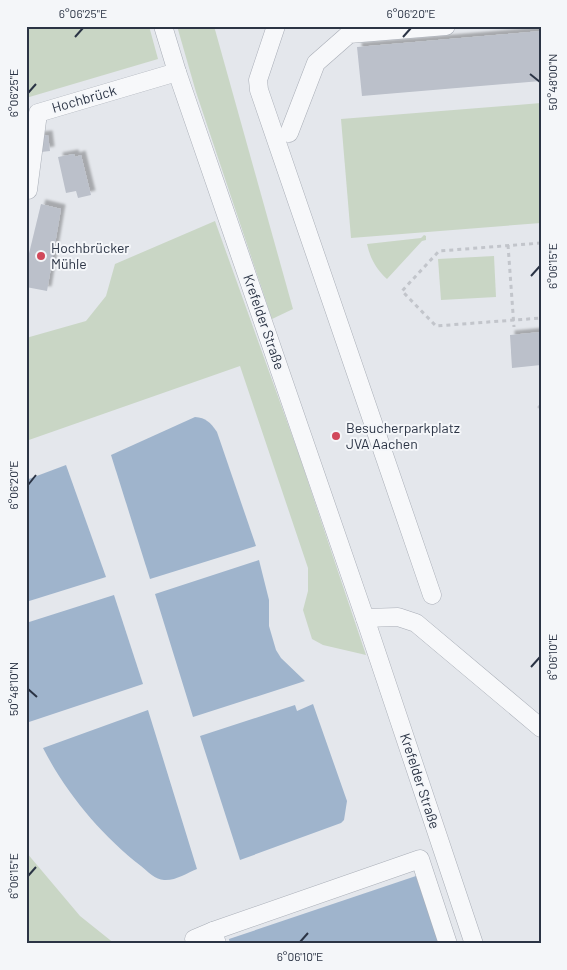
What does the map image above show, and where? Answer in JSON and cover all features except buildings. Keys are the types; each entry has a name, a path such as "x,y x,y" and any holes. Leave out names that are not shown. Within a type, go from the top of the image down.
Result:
{"street":[{"name":"Krefelder Straße","path":"163,26 177,72 365,618 474,944"},
{"path":"276,26 258,80 259,90 432,595"},
{"path":"289,133 316,63 349,34 446,26"},
{"name":"Hochbrück","path":"26,190 28,190 38,113 177,72"},
{"path":"365,618 398,617 416,623 541,728"},
{"path":"194,938 215,938 420,859 448,944"}],"path":[{"path":"541,243 439,251 402,290 436,326 541,318"},
{"path":"508,246 511,314 514,320 514,327"},
{"path":"541,405 539,407 541,413"}],"green space":[{"path":"26,26 149,26 158,59 26,98"},
{"path":"177,26 214,26 293,309 272,319 196,92"},
{"path":"541,103 541,223 351,238 341,119"},
{"path":"215,221 299,455 366,655 323,645 312,639 303,610 308,591 308,568 240,366 26,441 26,338 86,321 106,296 115,264"},
{"path":"424,235 426,240 422,241 387,279 374,263 367,244 421,238"},
{"path":"494,256 496,297 441,300 438,259"},
{"path":"26,852 80,916 115,944 26,944"}],"water":[{"path":"195,417 208,421 217,432 256,546 150,579 111,455"},
{"path":"66,465 106,577 26,602 26,480"},
{"path":"259,560 269,600 269,626 276,650 281,658 305,681 193,717 155,594"},
{"path":"114,595 143,684 26,723 26,623"},
{"path":"313,704 347,801 344,820 341,823 240,860 200,736 295,705 297,711"},
{"path":"148,710 197,869 168,880 161,880 152,875 126,854 98,827 62,781 43,748"},
{"path":"416,876 439,944 230,944 229,939"}],"place":[{"name":"Hochbrücker Mühle","path":"41,256"},
{"name":"Besucherparkplatz JVA Aachen","path":"336,436"}]}
